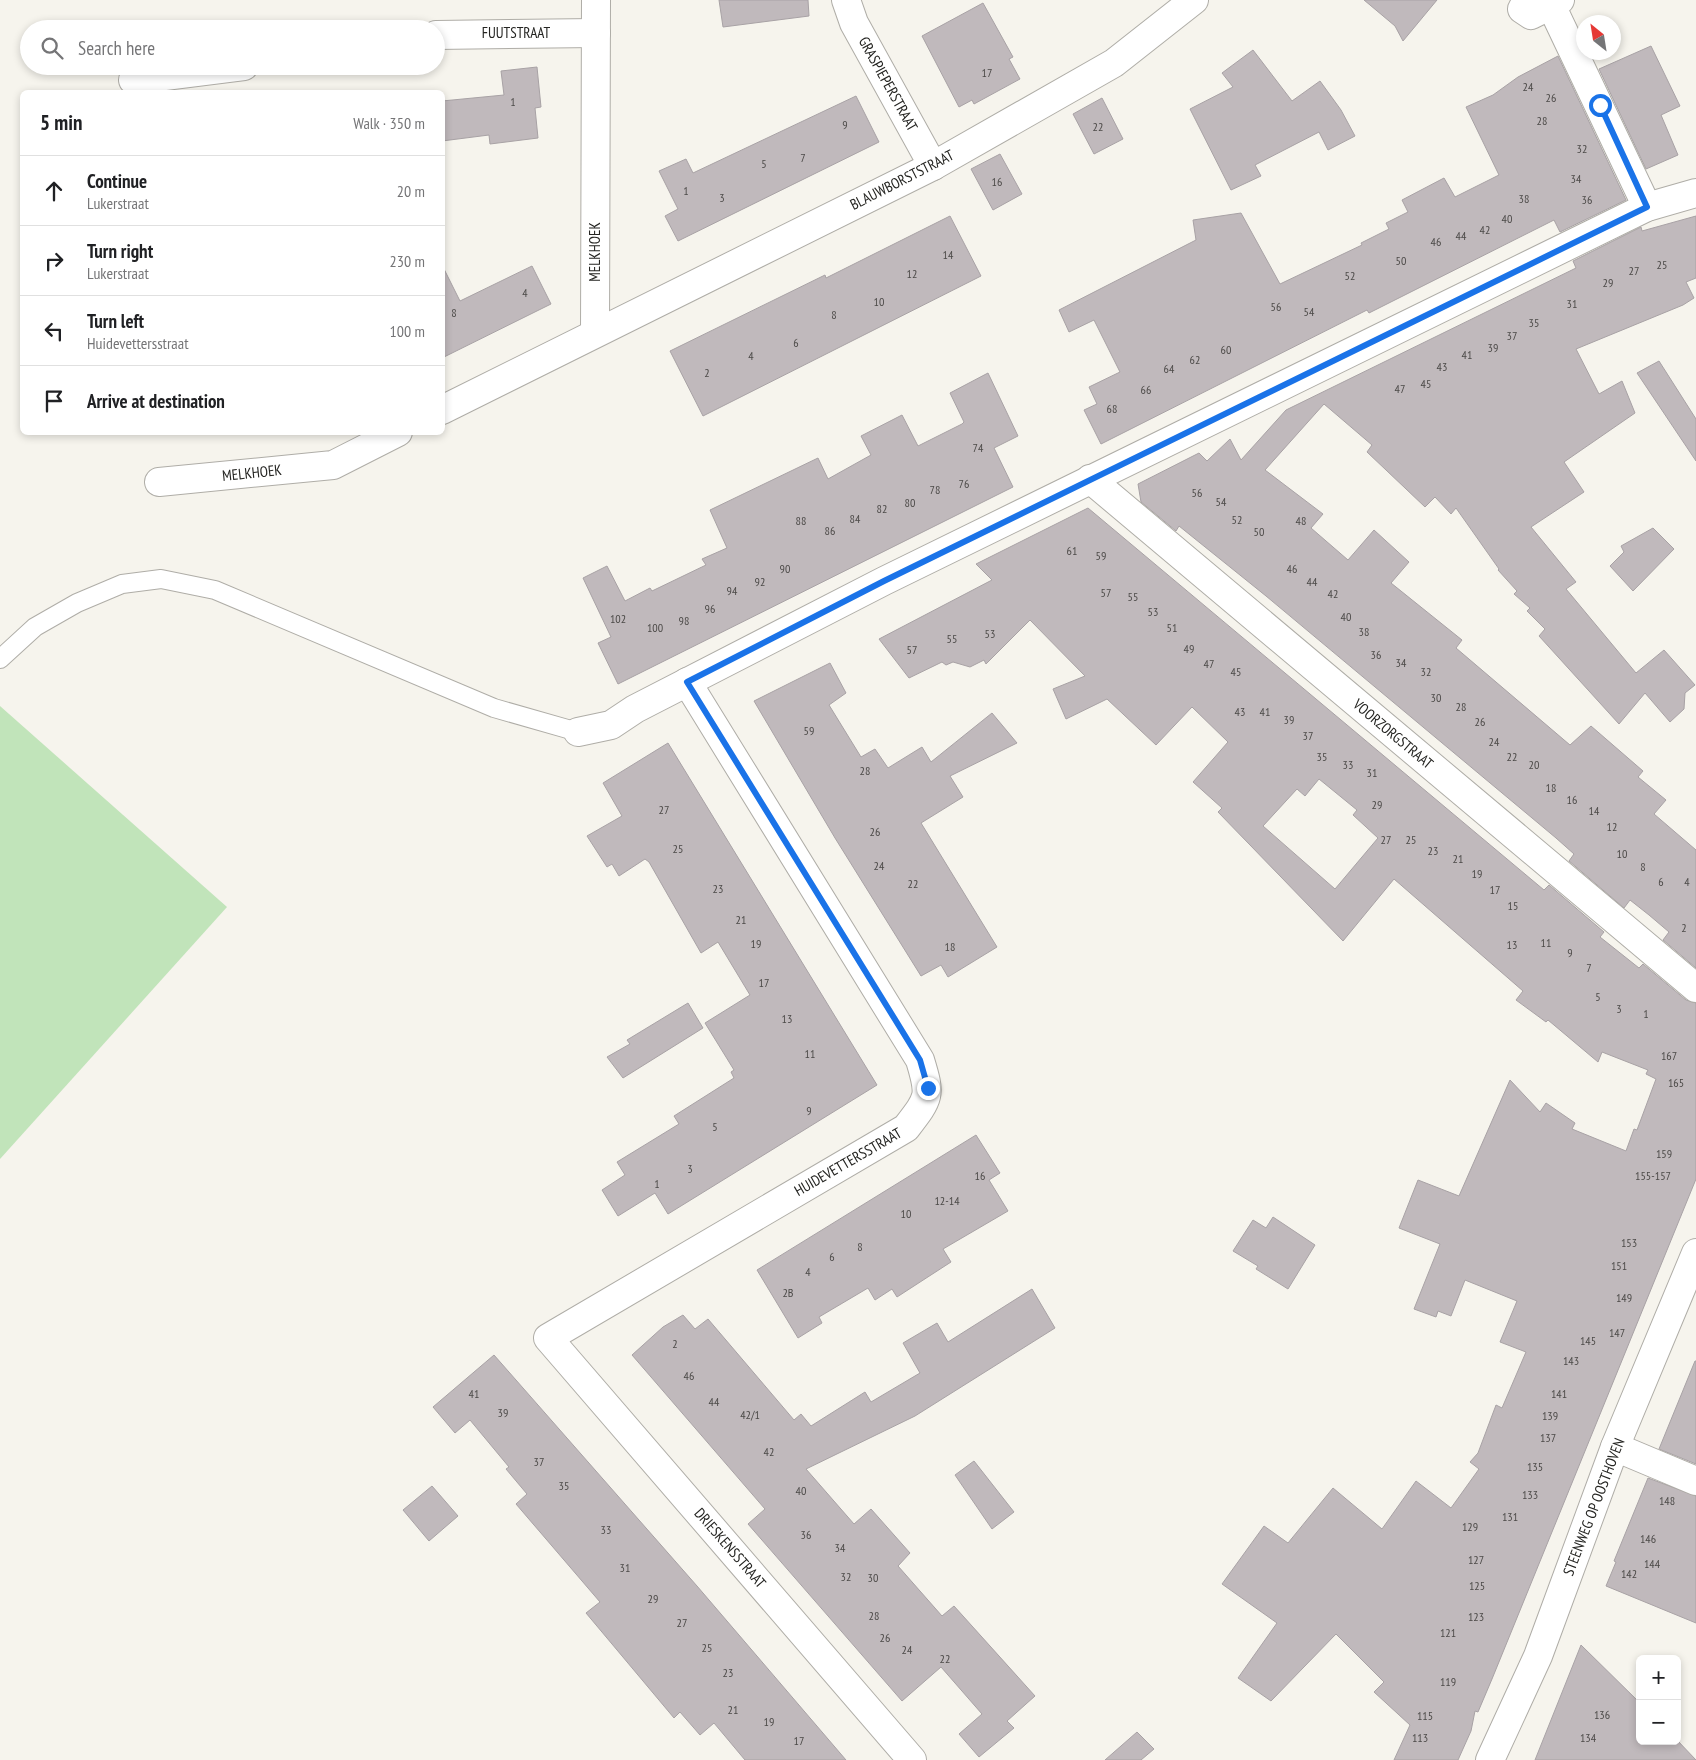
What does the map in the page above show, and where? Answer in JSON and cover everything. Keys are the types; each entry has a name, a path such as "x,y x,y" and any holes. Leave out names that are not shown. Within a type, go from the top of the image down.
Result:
{"street":[{"name":"MELKHOEK","path":"595,333 596,0"},
{"name":"GRASPIEPERSTRAAT","path":"846,0 854,23 933,166"},
{"name":"BLAUWBORSTSTRAAT","path":"595,333 933,166 1114,63 1194,0"},
{"path":"1522,8 1531,15 1556,2 1647,207"},
{"name":"FUUTSTRAAT","path":"445,35 596,33"},
{"path":"133,80 173,75"},
{"path":"578,732 611,725 635,709 884,581 1647,207 1696,194"},
{"path":"445,408 595,333"},
{"name":"MELKHOEK","path":"159,482 333,465 392,435"},
{"name":"VOORZORGSTRAAT","path":"1090,479 1696,988"},
{"name":"HUIDEVETTERSSTRAAT","path":"548,1338 906,1128 922,1107 928,1088 920,1060 687,682"},
{"name":"STEENWEG OP OOSTHOVEN","path":"1490,1760 1538,1656 1615,1447 1696,1253"},
{"name":"DRIESKENSSTRAAT","path":"548,1338 623,1422 912,1760"},
{"path":"1615,1447 1696,1481"}],"lane":[{"path":"0,659 35,627 76,603 122,584 161,579 215,590 494,708 578,732"}],"green space":[{"path":"0,706 227,907 0,1159"}],"building":[{"path":"719,0 808,0 809,16 723,27"},
{"path":"1364,0 1437,0 1403,41 1395,26"},
{"path":"983,3 1013,57 1009,59 1020,79 974,104 972,100 959,107 922,36"},
{"path":"1651,46 1680,106 1661,115 1678,155 1646,169 1599,69"},
{"path":"1253,50 1292,101 1320,81 1341,110 1355,136 1328,150 1319,132 1255,165 1261,176 1231,190 1190,109 1233,87 1222,73"},
{"path":"1558,56 1626,200 1560,232 1554,220 1369,313 1367,310 1101,444 1084,410 1097,404 1089,387 1120,372 1094,320 1069,332 1059,310 1196,240 1193,220 1241,213 1280,284 1362,245 1361,243 1389,229 1386,223 1408,212 1402,200 1444,178 1455,197 1499,175 1466,107 1493,95 1518,77"},
{"path":"537,67 541,107 535,108 538,138 490,144 489,135 445,141 445,101 504,95 501,71"},
{"path":"856,96 879,142 678,241 665,216 678,209 659,171 686,159 693,173"},
{"path":"1102,98 1123,139 1094,154 1073,114"},
{"path":"1000,154 1022,194 993,210 971,169"},
{"path":"950,216 981,276 703,416 670,351 825,275 826,278"},
{"path":"1696,216 1696,278 1686,282 1694,298 1683,305 1576,349 1599,394 1622,381 1635,413 1564,462 1584,492 1531,527 1576,582 1566,589 1636,673 1664,650 1695,685 1685,693 1684,709 1670,722 1645,693 1619,724 1539,636 1545,629 1527,611 1530,608 1514,594 1517,591 1498,570 1456,508 1451,514 1435,497 1425,507 1367,452 1372,445 1324,404 1265,470 1323,514 1311,528 1348,560 1374,530 1409,562 1391,583 1462,640 1456,648 1570,745 1591,726 1643,771 1638,777 1666,800 1654,814 1696,850 1696,968 1663,940 1669,932 1649,915 1630,900 1624,908 1569,861 1574,854 1556,838 1266,596 1179,526 1176,531 1141,502 1138,484 1199,453 1207,461 1230,439 1241,460 1286,410 1576,268 1573,261 1641,227 1642,231"},
{"path":"532,266 551,304 445,357 445,271 460,301"},
{"path":"1659,361 1696,419 1696,461 1637,373"},
{"path":"988,373 1018,436 994,448 1013,487 618,684 598,643 611,637 583,578 607,566 625,601 650,588 652,591 706,565 702,559 727,548 710,510 818,458 828,479 871,455 861,436 902,415 918,446 964,422 950,393"},
{"path":"1088,508 1544,890 1549,885 1604,932 1600,937 1639,968 1643,964 1686,1000 1696,1003 1696,1179 1492,1679 1478,1712 1475,1711 1471,1731 1458,1760 1394,1760 1410,1725 1374,1692 1384,1682 1336,1634 1271,1701 1238,1678 1277,1623 1222,1584 1264,1526 1288,1543 1333,1488 1382,1529 1416,1481 1451,1508 1479,1469 1470,1462 1478,1453 1496,1405 1502,1408 1526,1352 1500,1342 1517,1301 1465,1280 1451,1316 1438,1311 1436,1317 1414,1309 1440,1244 1399,1228 1418,1180 1459,1196 1510,1080 1540,1112 1546,1103 1575,1123 1572,1129 1626,1151 1634,1129 1637,1130 1656,1079 1646,1074 1648,1070 1602,1052 1598,1062 1548,1020 1546,1022 1516,1000 1523,991 1394,879 1343,941 1218,812 1222,808 1193,782 1228,742 1192,707 1156,745 1107,699 1066,719 1053,689 1085,676 1030,620 986,664 984,660 970,667 953,662 946,665 942,662 909,678 879,639 992,580 976,564","holes":["1319,779 1357,810 1353,815 1378,838 1335,889 1263,826 1297,789 1305,796"]},
{"path":"1653,528 1674,549 1633,591 1610,566 1624,552 1621,546"},
{"path":"830,663 846,693 829,705 861,757 875,749 888,768 922,747 931,762 992,713 1017,743 950,776 963,797 921,823 997,947 948,977 941,965 921,976 835,838 754,701"},
{"path":"668,743 877,1085 668,1214 655,1193 618,1216 602,1190 625,1175 617,1162 679,1124 674,1116 734,1078 731,1072 734,1070 705,1023 750,995 718,942 701,953 649,862 645,859 619,876 612,864 607,867 587,836 622,816 603,783"},
{"path":"688,1003 703,1028 623,1078 607,1057 630,1044 627,1040"},
{"path":"976,1135 1000,1173 989,1180 1008,1211 943,1249 951,1262 897,1297 892,1289 875,1300 868,1288 819,1317 822,1323 798,1338 757,1270"},
{"path":"1273,1217 1315,1245 1288,1289 1256,1269 1258,1266 1233,1251 1253,1220 1266,1228"},
{"path":"1032,1289 1055,1328 915,1416 806,1469 854,1524 871,1509 910,1553 898,1566 942,1616 954,1606 1035,1696 1007,1721 1014,1728 979,1757 959,1734 982,1714 941,1667 902,1701 748,1524 765,1509 632,1355 663,1327 683,1315 695,1329 708,1319 794,1420 801,1414 811,1426 865,1392 871,1402 920,1373 903,1343 937,1323 948,1342"},
{"path":"494,1355 697,1586 846,1760 745,1760 714,1723 700,1735 680,1712 674,1718 586,1613 600,1602 516,1504 527,1494 506,1469 509,1467 470,1420 455,1433 433,1407"},
{"path":"1696,1361 1696,1464 1659,1449"},
{"path":"974,1461 1014,1512 992,1529 955,1475"},
{"path":"1648,1478 1696,1496 1696,1623 1606,1586 1616,1562 1614,1561"},
{"path":"432,1486 458,1516 429,1541 403,1510"},
{"path":"1581,1645 1636,1699 1636,1745 1681,1744 1696,1760 1535,1760"},
{"path":"1137,1732 1154,1749 1141,1760 1105,1760"}],"route":[{"path":"928,1088 920,1060 687,682 884,581 1090,479 1647,207 1600,105"}]}
